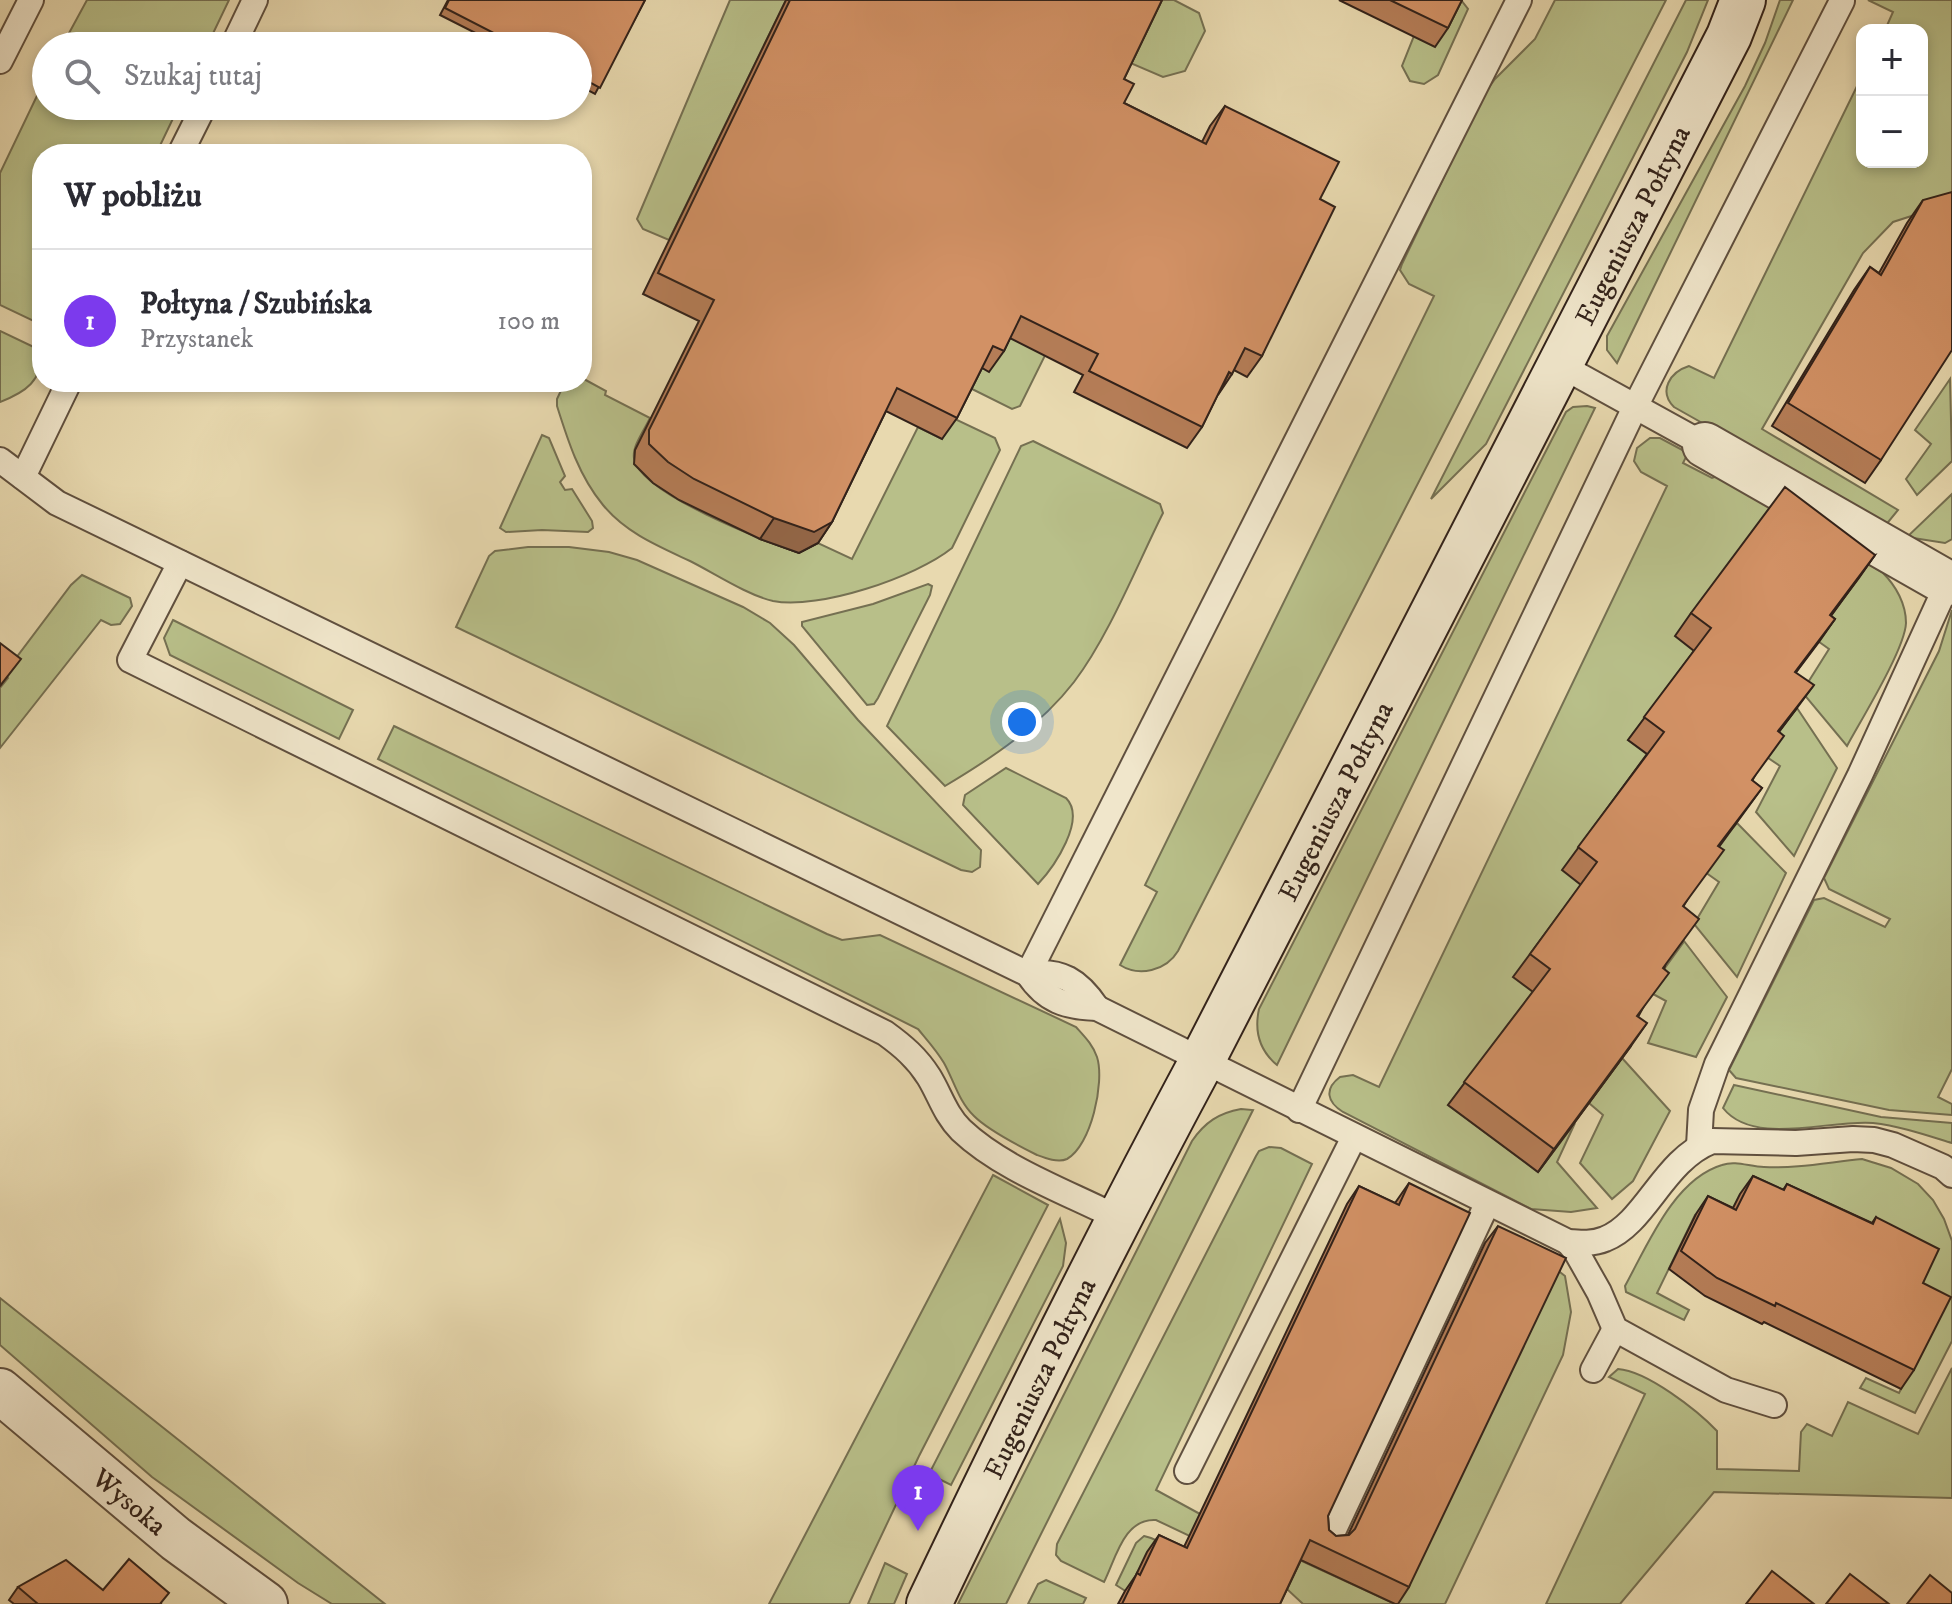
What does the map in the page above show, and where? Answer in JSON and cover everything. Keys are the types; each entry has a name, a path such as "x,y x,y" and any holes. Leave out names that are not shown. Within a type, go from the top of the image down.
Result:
{"street":[{"name":"Eugeniusza Połtyna","path":"929,1604 1006,1440 1118,1218 1202,1061 1729,36 1743,0"},
{"path":"1705,445 1949,578"},
{"name":"Wysoka","path":"0,1391 176,1539 265,1604"}],"lane":[{"path":"0,61 31,0"},
{"path":"240,32 255,0"},
{"path":"1028,974 1519,0"},
{"path":"1299,1110 1636,405 1842,1"},
{"path":"185,144 197,120"},
{"path":"1560,365 1705,445"},
{"path":"23,477 64,392"},
{"path":"0,460 57,503 1028,974 1051,972 1060,975 1087,993 1097,1008 1568,1242 1590,1243 1607,1239 1621,1229 1677,1163 1699,1146 1725,1140 1796,1143 1874,1140 1943,1167 1952,1175"},
{"path":"180,563 130,660 885,1033 908,1049 920,1063 943,1107 958,1127 979,1146 1118,1218"},
{"path":"1699,1146 1701,1110 1717,1064 1860,775 1949,578"},
{"path":"1187,1471 1354,1137"},
{"path":"1329,1540 1487,1204"},
{"path":"1568,1242 1599,1292 1615,1329 1726,1390 1774,1405"},
{"path":"1593,1370 1615,1329"}],"green space":[{"path":"87,0 229,0 214,32 70,32"},
{"path":"730,0 786,0 669,240 643,229 637,219"},
{"path":"1141,0 1174,0 1199,13 1205,31 1185,71 1163,77 1128,62"},
{"path":"1461,0 1468,9 1438,75 1424,84 1410,81 1402,66 1414,36"},
{"path":"1555,0 1666,0 1178,951 1167,963 1152,970 1127,969 1120,965 1157,892 1145,885 1434,296 1409,284 1400,270 1402,264 1484,94 1535,39"},
{"path":"1686,0 1708,0 1687,52 1486,444 1431,499"},
{"path":"1780,0 1793,0 1617,363 1607,350 1607,336 1745,86"},
{"path":"1868,0 1952,0 1952,203 1893,222 1863,253 1762,429 1898,510 1885,526 1674,407 1669,401 1667,389 1672,377 1689,366 1714,378 1856,88 1856,168 1928,168 1928,24 1888,24 1893,12"},
{"path":"32,106 32,120 172,120 161,144 32,144 32,320 0,305 0,173"},
{"path":"1117,108 1152,139 1020,406 1012,409 968,387"},
{"path":"0,331 32,346 32,383 18,394 0,402"},
{"path":"1950,379 1952,461 1917,495 1906,479 1931,444 1915,430"},
{"path":"592,383 606,391 605,395 650,418 634,453 641,472 680,501 799,553 818,543 852,559 918,427 942,439 953,418 995,438 1000,450 952,548 936,559 892,580 840,596 815,601 773,601 742,589 643,538 612,515 581,470 570,445 557,399 560,392 592,392"},
{"path":"1573,407 1595,408 1277,1065 1259,1040 1259,1009 1566,412"},
{"path":"542,435 549,438 565,476 560,482 565,490 572,489 592,521 593,528 588,532 506,532 500,528"},
{"path":"1650,438 1660,438 1688,453 1683,463 1712,478 1723,474 1883,573 1899,596 1906,623 1891,666 1847,746 1802,692 1829,649 1808,634 1695,652 1628,740 1648,755 1581,885 1534,992 1448,1105 1538,1172 1575,1123 1557,1162 1597,1208 1571,1212 1531,1209 1343,1112 1331,1100 1330,1091 1340,1077 1353,1075 1379,1087 1667,486 1641,472 1634,461 1637,448"},
{"path":"1033,441 1160,504 1163,513 1111,622 1074,682 1046,713 1014,740 945,786 887,726 1021,446"},
{"path":"1952,494 1952,539 1945,543 1907,537"},
{"path":"569,547 609,552 637,560 743,607 770,623 794,645 858,720 981,850 980,867 972,872 961,870 456,627 489,556 495,551"},
{"path":"82,575 130,598 132,606 120,624 111,625 101,620 0,748 0,688 8,678 4,674 71,585"},
{"path":"928,584 932,586 930,595 878,698 874,704 867,705 802,626 802,622 873,604"},
{"path":"1952,610 1952,1069 1938,1097 1952,1104 1952,1115 1889,1110 1736,1078 1729,1070 1814,900 1824,898 1885,927 1890,919 1829,889 1824,878 1939,651"},
{"path":"173,620 353,710 339,739 170,655 164,638"},
{"path":"1797,708 1837,768 1794,856 1756,812 1780,766 1758,751"},
{"path":"394,726 827,934 842,940 880,935 1076,1027 1093,1049 1099,1068 1094,1112 1083,1141 1067,1159 1052,1160 1004,1137 969,1110 948,1070 918,1029 378,759"},
{"path":"1006,768 1066,798 1071,807 1073,818 1066,842 1038,884 963,805 965,795"},
{"path":"1737,823 1786,873 1737,977 1694,924 1719,882 1698,867"},
{"path":"1671,924 1727,997 1696,1057 1648,1043 1666,1001 1642,988 1654,983 1683,943"},
{"path":"1622,1058 1670,1111 1633,1181 1612,1199 1580,1163 1603,1115 1589,1103"},
{"path":"1734,1085 1881,1117 1952,1123 1952,1143 1873,1123 1794,1129 1753,1126 1737,1120 1723,1108"},
{"path":"1241,1109 1253,1110 1006,1604 958,1604 1192,1141 1213,1119"},
{"path":"1269,1147 1281,1148 1312,1164 1156,1490 1200,1514 1395,1604 1303,1604 1272,1575 1156,1520 1136,1525 1129,1532 1104,1582 1061,1561 1056,1555 1057,1544 1256,1156 1259,1151"},
{"path":"1862,1159 1891,1168 1918,1184 1933,1200 1952,1241 1952,1341 1915,1413 1860,1388 1866,1378 1899,1393 1938,1316 1741,1194 1724,1228 1695,1215 1657,1293 1689,1310 1684,1320 1626,1292 1625,1286 1664,1216 1690,1184 1705,1173 1722,1165 1738,1163 1788,1167"},
{"path":"993,1175 1048,1205 919,1456 849,1604 769,1604"},
{"path":"1060,1219 1066,1243 1063,1266 951,1485 929,1474"},
{"path":"1556,1269 1565,1276 1571,1312 1563,1355 1445,1604 1397,1604"},
{"path":"0,1298 385,1604 332,1604 298,1583 152,1477 0,1345"},
{"path":"1952,1368 1952,1498 1714,1492 1620,1604 1546,1604 1645,1394 1609,1377 1618,1369 1630,1371 1657,1384 1717,1431 1717,1469 1799,1471 1801,1432 1807,1424 1832,1436 1848,1402 1918,1434"},
{"path":"1144,1536 1261,1587 1127,1592 1116,1585 1136,1543"},
{"path":"885,1563 907,1574 894,1604 868,1604"},
{"path":"1046,1580 1086,1598 1083,1604 1028,1604 1038,1584"}],"building":[{"path":"449,0 645,0 600,88 592,84 592,32 492,32 445,8"},
{"path":"790,0 1162,0 1124,79 1134,84 1124,103 1206,144 1225,106 1339,162 1320,199 1335,207 1262,356 1245,348 1232,374 1229,372 1202,427 1089,371 1098,354 1021,316 1004,351 993,346 957,418 897,388 832,522 814,532 774,518 694,479 668,462 649,444 649,430 714,300 658,273"},
{"path":"1390,0 1462,0 1448,28"},
{"path":"1952,192 1952,350 1881,460 1788,403 1870,267 1881,275 1923,200"},
{"path":"1785,487 1875,555 1830,615 1835,619 1795,672 1814,685 1778,731 1784,736 1752,780 1762,788 1718,846 1724,850 1683,906 1699,919 1663,968 1669,973 1637,1016 1647,1023 1554,1149 1464,1082 1550,969 1530,954 1597,862 1578,847 1664,732 1644,717 1711,628 1691,613"},
{"path":"0,643 21,659 0,686"},
{"path":"1753,1176 1784,1190 1787,1184 1873,1224 1876,1217 1939,1249 1923,1283 1951,1297 1914,1370 1717,1278 1681,1251 1708,1196 1736,1210"},
{"path":"1409,1183 1470,1213 1328,1516 1329,1530 1336,1536 1349,1535 1355,1529 1498,1226 1566,1258 1409,1587 1310,1540 1280,1604 1122,1604 1159,1535 1187,1548 1359,1186 1399,1205"},
{"path":"129,1559 169,1593 160,1604 38,1604 18,1587 66,1560 103,1590"},
{"path":"1772,1571 1814,1604 1746,1604"},
{"path":"1850,1574 1889,1604 1826,1604"},
{"path":"1930,1575 1952,1593 1952,1604 1907,1604"}],"place":[{"name":"Połtyna / Szubińska","path":"918,1531"}]}
